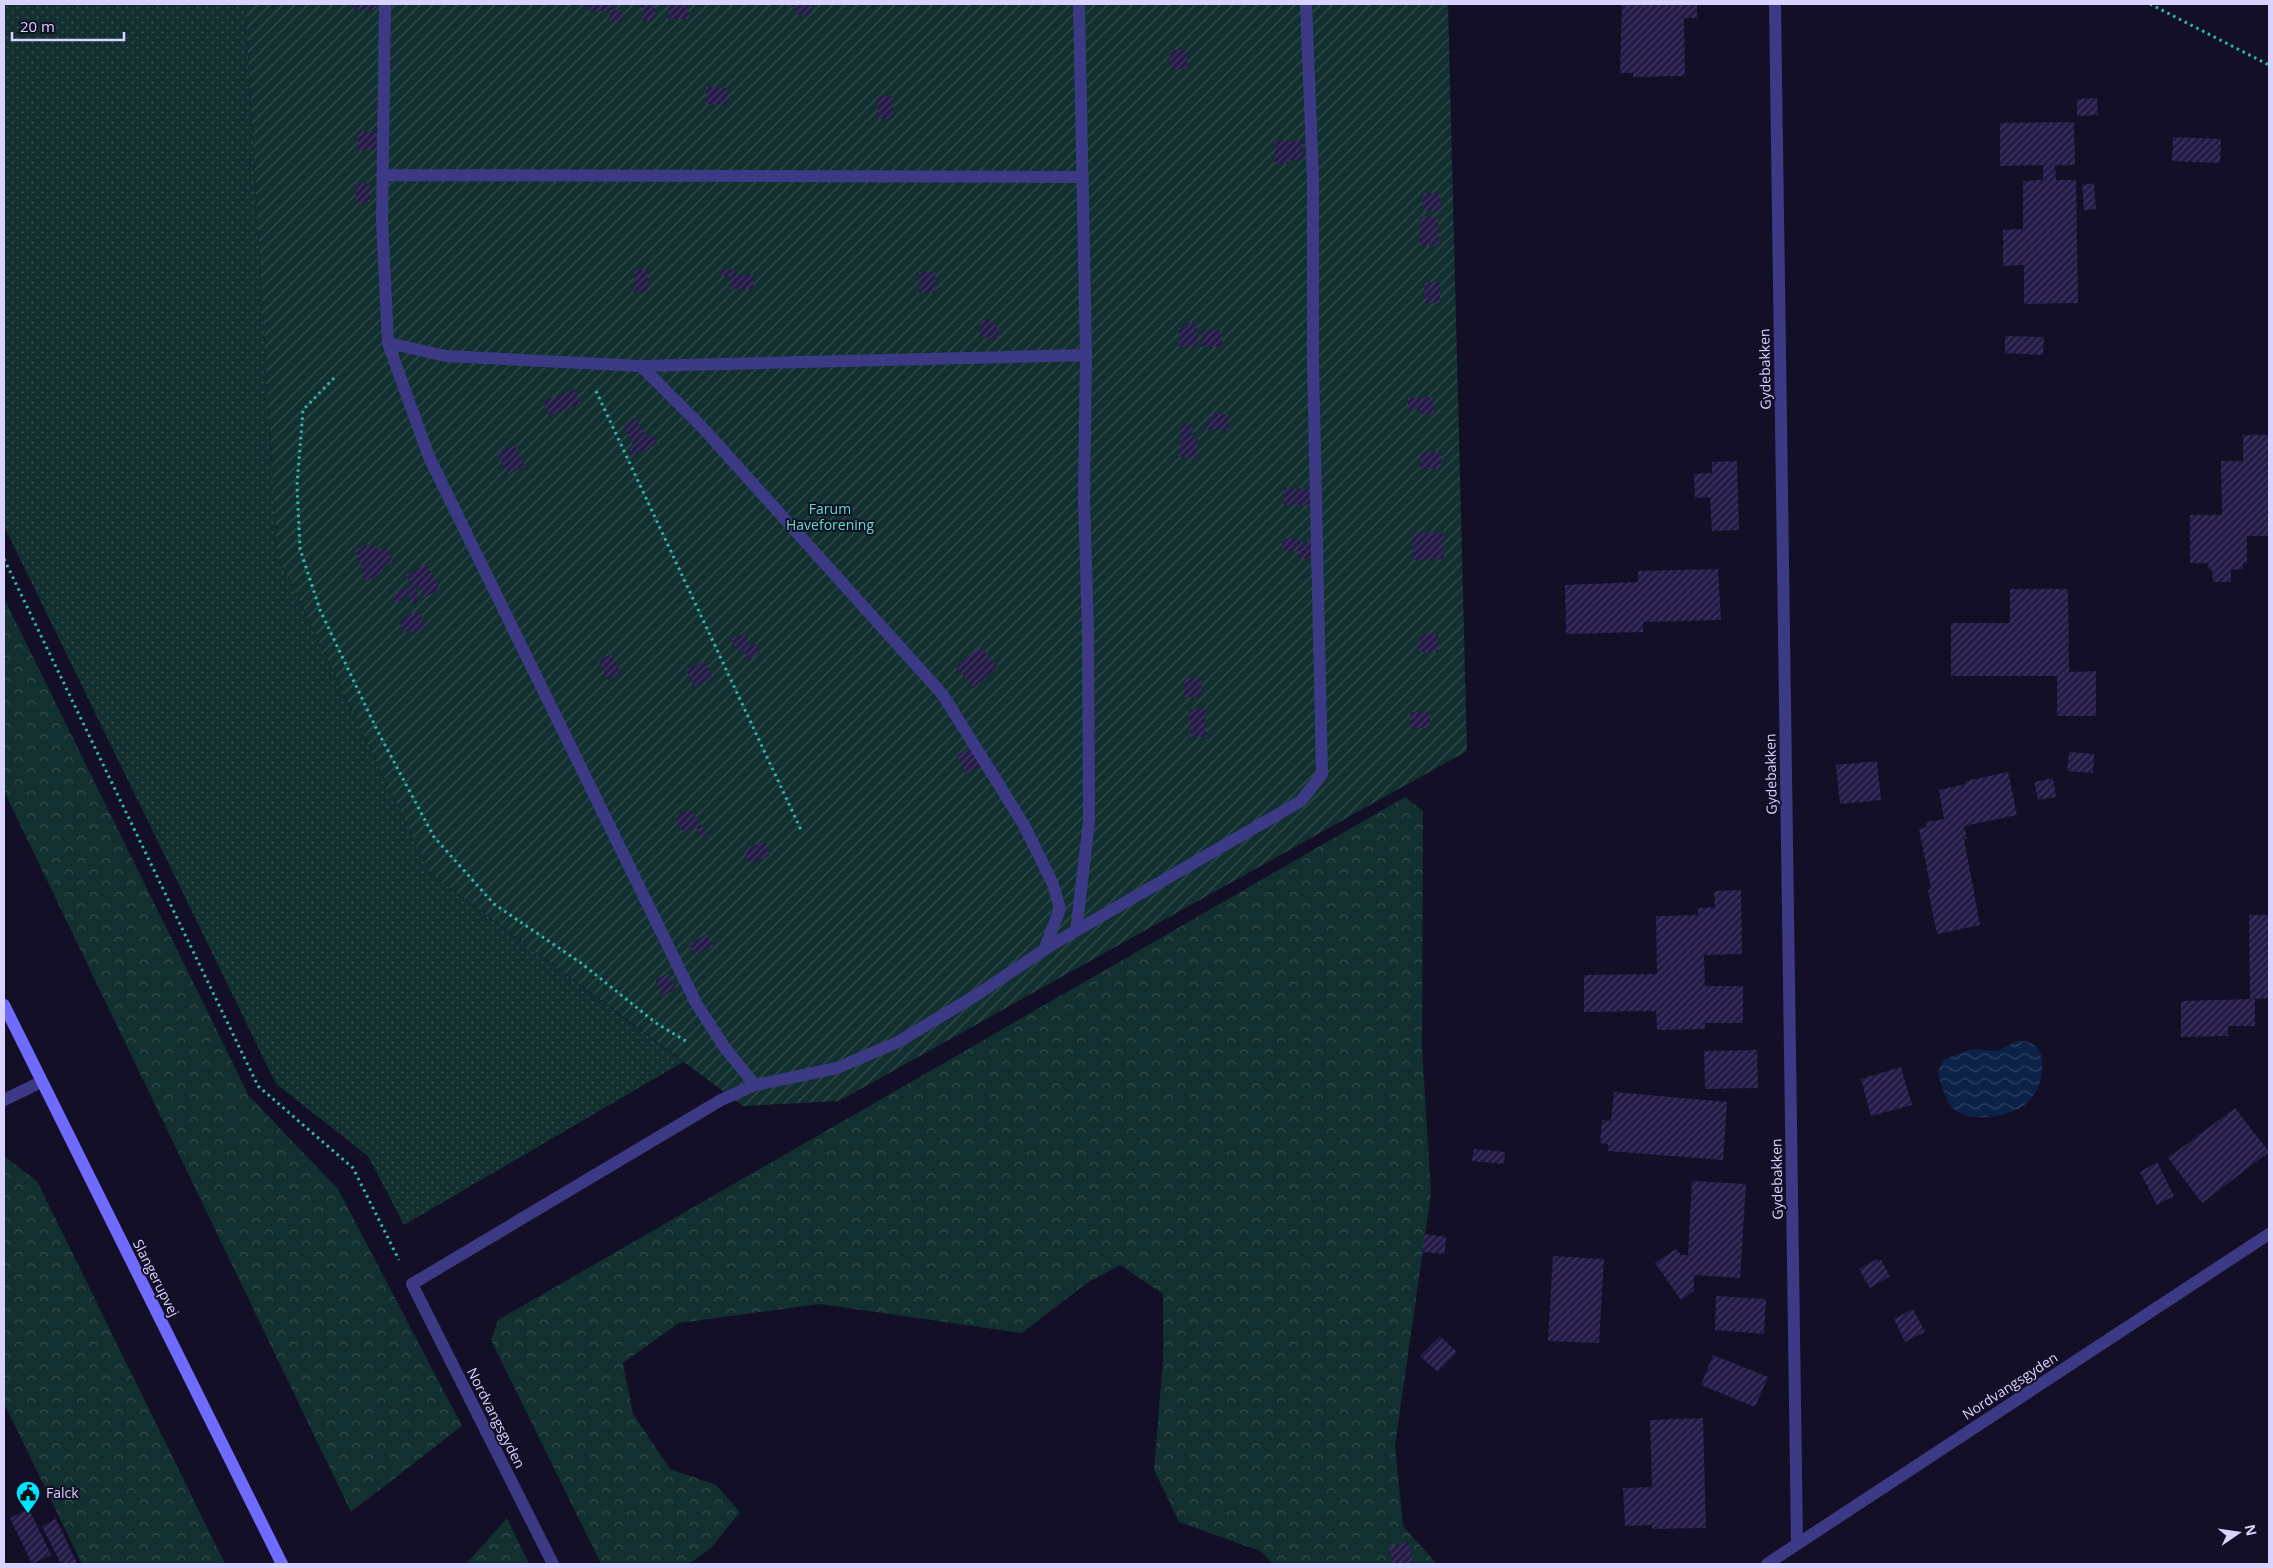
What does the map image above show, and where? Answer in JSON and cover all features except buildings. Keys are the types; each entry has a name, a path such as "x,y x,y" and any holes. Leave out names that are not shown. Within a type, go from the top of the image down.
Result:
{"main road":[{"name":"Slangerupvej","path":"4,1005 282,1564"}],"street":[{"path":"386,4 382,220 388,344 429,458 696,1003 735,1060 755,1085"},
{"path":"1076,930 1090,823 1088,633 1084,498 1086,354 1079,4"},
{"path":"412,1284 721,1100 755,1085 837,1068 898,1042 978,994 1076,930 1301,801 1322,774 1313,363 1313,180 1306,4"},
{"name":"Gydebakken","path":"1775,4 1797,1544"},
{"path":"382,175 1082,177"},
{"path":"388,344 446,356 641,366 1086,354"},
{"path":"641,366 702,427 943,695 1024,825 1053,884 1060,909 1044,950"},
{"path":"4,1100 41,1082"},
{"name":"Nordvangsgyden","path":"1767,1564 2269,1234"},
{"name":"Nordvangsgyden","path":"412,1284 553,1564"}],"path":[{"path":"2150,4 2269,66"},
{"path":"583,363 802,832"},
{"path":"334,378 303,410 297,485 300,548 320,610 377,730 434,836 494,904 581,963 656,1023 695,1047 735,1060"},
{"path":"4,559 258,1086 353,1168 412,1284"}],"green space":[{"path":"4,4 245,4 277,554 430,873 683,1062 404,1225 368,1156 276,1084 4,526"},
{"name":"Farum Haveforening","path":"245,4 1448,4 1467,751 839,1101 743,1106 430,873 277,554"},
{"path":"4,598 249,1096 338,1189 462,1426 351,1512 4,791"},
{"path":"1405,797 1423,811 1422,1047 1431,1194 1395,1446 1403,1526 1437,1564 1273,1564 1260,1551 1179,1522 1154,1470 1163,1361 1163,1294 1120,1265 1087,1283 1022,1333 820,1304 679,1323 623,1363 633,1414 670,1469 716,1485 740,1512 711,1548 689,1564 601,1564 491,1340 498,1320"},
{"path":"4,1156 37,1181 225,1564 82,1564 4,1403"},
{"path":"507,1518 529,1564 466,1564"}],"water":[{"path":"2017,1041 2028,1042 2035,1046 2040,1053 2042,1072 2032,1098 2019,1109 1989,1117 1967,1116 1959,1113 1952,1107 1945,1095 1938,1072 1943,1060 1971,1049 1997,1051"}],"place":[{"name":"Falck","path":"28,1514"}]}
